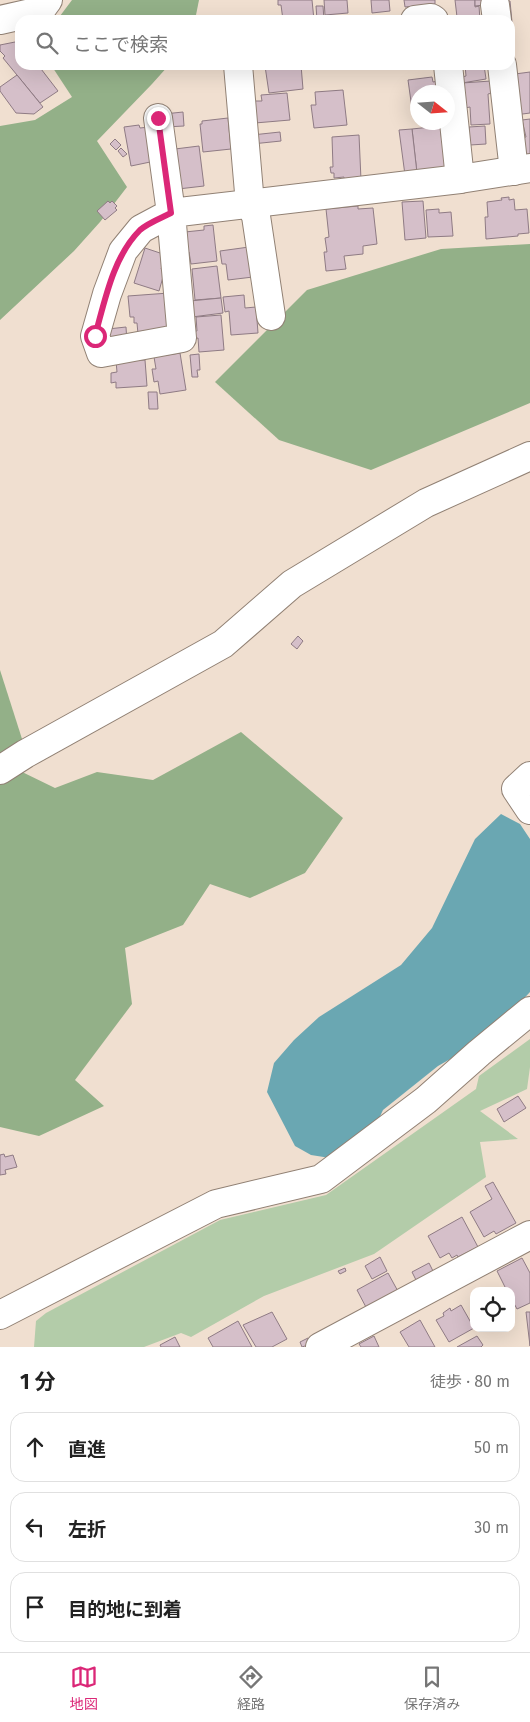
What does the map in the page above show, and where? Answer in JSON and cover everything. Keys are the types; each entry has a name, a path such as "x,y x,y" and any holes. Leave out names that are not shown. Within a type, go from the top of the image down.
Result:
{"street":[{"path":"22,15 40,11 48,0"},
{"path":"0,20 15,17"},
{"path":"238,70 250,204 256,216 270,316"},
{"path":"449,70 460,179"},
{"path":"158,118 171,213 182,338 101,353 95,336 106,294 123,251 141,229 171,213 522,170 503,70"},
{"path":"0,770 25,754 223,644 292,584 426,503 530,456"},
{"path":"530,776 516,789 530,810"},
{"path":"0,1315 216,1204 321,1179 426,1100 530,1011"},
{"path":"320,1347 530,1235"}],"green space":[{"path":"72,0 199,0 196,15 61,15"},
{"path":"54,70 165,70 97,141 127,187 100,222 74,251 0,320 0,126 35,120 72,97"},
{"path":"530,244 530,403 371,470 279,440 215,382 307,290 441,249"},
{"path":"0,670 23,742 0,756"},
{"path":"241,732 343,818 305,873 250,898 210,884 183,925 125,948 132,1004 75,1080 104,1106 39,1136 0,1127 0,780 16,769 55,788 97,772 153,780"},
{"path":"530,1039 530,1067 527,1089 480,1111 518,1139 480,1142 486,1177 374,1254 264,1296 191,1337 181,1333 144,1347 34,1347 36,1321 46,1313 220,1220 326,1195 476,1089 479,1076"}],"water":[{"path":"501,814 520,824 530,839 530,992 513,1010 459,1054 438,1066 383,1110 375,1127 330,1158 311,1155 295,1146 267,1092 274,1063 294,1040 319,1017 401,965 432,928 475,839"}],"building":[{"path":"278,0 312,0 314,15 282,15 281,5 278,5"},
{"path":"324,0 347,0 348,13 325,15"},
{"path":"371,0 389,0 390,11 372,13"},
{"path":"404,0 435,0 435,4 405,7"},
{"path":"455,0 475,0 475,7 479,6 480,15 457,15"},
{"path":"475,0 484,0 484,5 475,6"},
{"path":"504,1 510,1 511,15 508,15"},
{"path":"316,6 323,6 324,15 317,15"},
{"path":"15,42 15,70 42,70 58,91 40,103 3,58 5,56 0,51 0,45"},
{"path":"266,70 301,70 303,89 269,93"},
{"path":"465,70 485,70 486,79 462,83 462,77 466,76"},
{"path":"530,72 530,113 515,115 515,74"},
{"path":"17,75 43,107 34,114 16,113 0,91 0,87"},
{"path":"432,77 433,82 438,81 439,85 410,85 410,94 408,80"},
{"path":"491,81 492,93 488,94 490,124 471,125 470,107 465,108 462,83"},
{"path":"343,90 347,125 314,128 311,105 316,105 315,92"},
{"path":"287,93 290,120 255,123 252,101 262,101 261,95"},
{"path":"183,112 184,126 165,127 164,114"},
{"path":"228,118 231,149 203,152 200,124 202,124 202,121"},
{"path":"530,119 530,156 526,157 517,139 526,137 522,120"},
{"path":"139,125 140,128 149,127 155,161 131,166 124,127"},
{"path":"485,126 486,144 470,145 469,127"},
{"path":"399,130 412,130 417,173 405,175"},
{"path":"412,130 440,130 442,142 446,141 448,167 417,173"},
{"path":"280,132 281,141 252,144 252,135"},
{"path":"359,135 361,180 344,181 344,177 334,178 334,173 331,173 330,167 333,167 332,137"},
{"path":"115,139 121,145 116,150 110,144"},
{"path":"199,146 204,186 178,189 175,149"},
{"path":"121,148 127,154 123,157 118,151"},
{"path":"509,197 509,200 514,199 515,210 527,209 529,233 486,239 485,217 488,217 487,202"},
{"path":"108,201 110,203 112,201 117,206 115,208 117,210 105,220 97,211"},
{"path":"423,201 426,238 405,240 402,202"},
{"path":"358,206 358,209 373,208 377,244 363,246 363,254 344,256 346,269 326,271 324,252 327,252 325,238 329,237 326,209"},
{"path":"439,209 439,213 451,212 453,236 428,237 426,210"},
{"path":"213,225 217,261 191,264 189,252 187,253 185,232 204,230 204,226"},
{"path":"249,247 253,277 228,280 226,264 222,264 220,251"},
{"path":"145,248 166,255 161,269 165,270 159,291 134,283"},
{"path":"217,266 221,298 195,300 192,269"},
{"path":"169,293 171,332 138,334 137,323 134,323 134,317 130,317 128,296"},
{"path":"244,295 245,308 256,307 258,333 231,335 229,311 225,312 223,297"},
{"path":"221,298 223,313 192,317 190,301"},
{"path":"221,315 224,350 199,352 198,338 192,339 192,331 197,331 196,317"},
{"path":"126,327 127,343 110,345 108,329"},
{"path":"180,353 186,390 160,394 158,381 154,382 152,369 156,369 154,357"},
{"path":"199,354 200,370 197,370 198,377 192,377 190,355"},
{"path":"145,360 147,386 116,388 116,382 111,383 111,373 117,372 116,361"},
{"path":"148,392 157,392 158,409 149,409"},
{"path":"298,636 303,641 297,649 291,644"},
{"path":"518,1096 526,1108 504,1122 497,1109"},
{"path":"4,1154 5,1157 13,1155 17,1167 5,1170 6,1174 0,1175 0,1155"},
{"path":"493,1182 516,1223 496,1234 494,1231 484,1237 470,1212 492,1199 485,1186"},
{"path":"462,1217 478,1247 458,1257 457,1255 452,1258 449,1253 440,1258 428,1236"},
{"path":"380,1257 387,1271 372,1279 365,1266"},
{"path":"522,1258 530,1273 530,1303 517,1309 515,1305 515,1287 505,1287 497,1271"},
{"path":"429,1263 435,1275 418,1284 412,1272"},
{"path":"345,1268 346,1271 340,1274 338,1271"},
{"path":"388,1273 400,1295 368,1311 357,1290"},
{"path":"461,1305 470,1321 470,1330 449,1342 436,1320 444,1316 443,1313 450,1308 451,1311"},
{"path":"272,1312 287,1339 272,1347 256,1347 243,1325"},
{"path":"526,1312 530,1312 530,1346"},
{"path":"420,1320 435,1347 409,1347 400,1332"},
{"path":"238,1321 252,1347 213,1347 208,1338"},
{"path":"374,1336 379,1347 361,1347 359,1344"},
{"path":"477,1336 483,1345 481,1347 457,1347"},
{"path":"175,1337 180,1347 161,1347 160,1345"},
{"path":"308,1338 311,1344 302,1347 300,1342"}],"route":[{"path":"95,336 106,294 123,251 141,229 171,213 158,118"}]}
